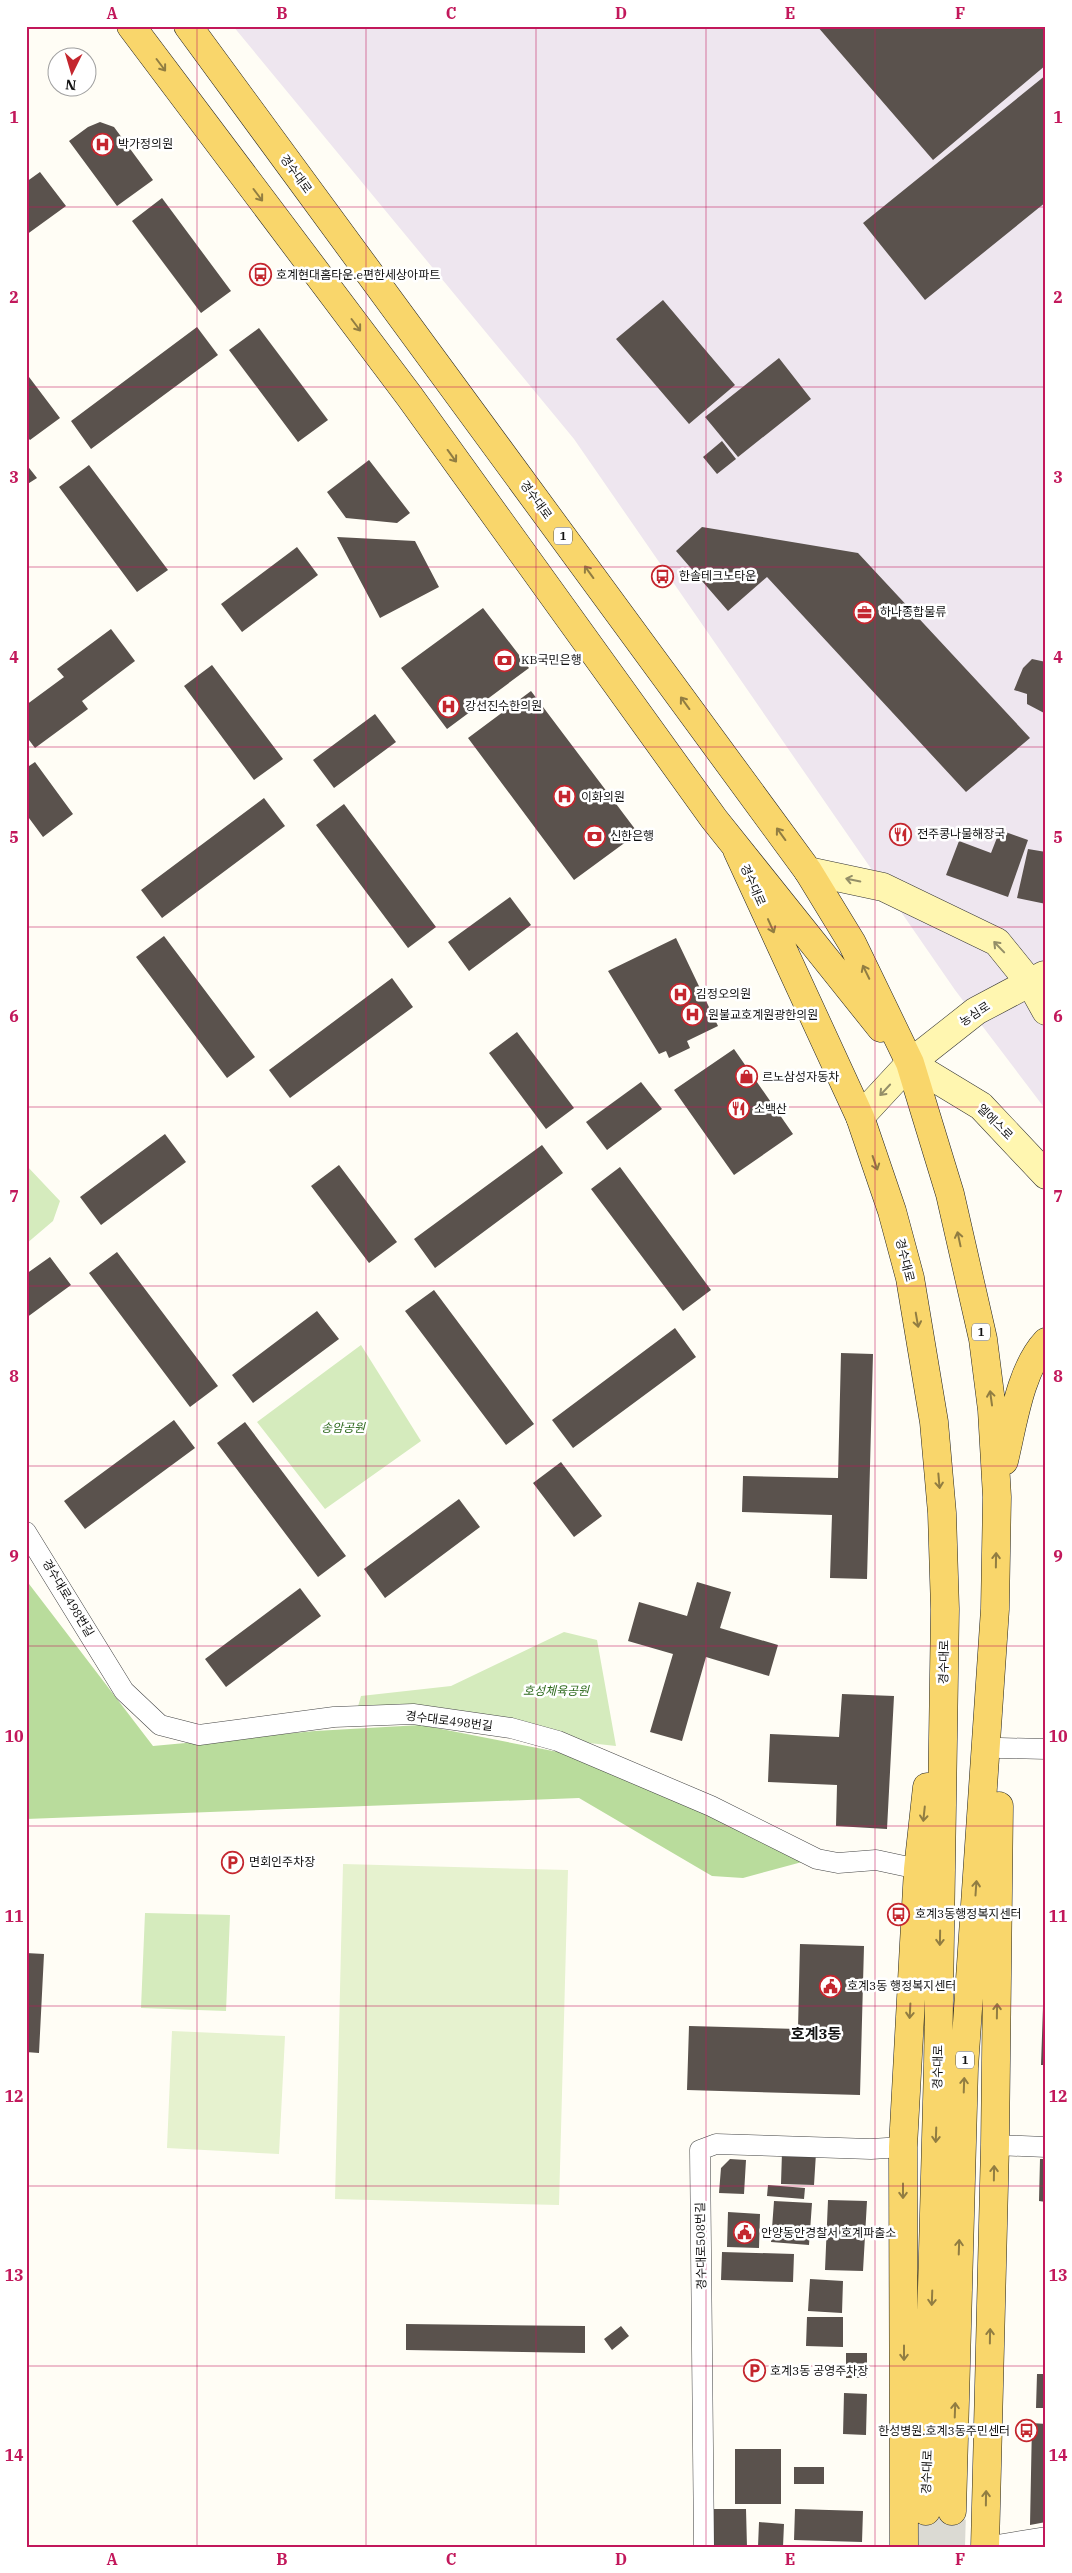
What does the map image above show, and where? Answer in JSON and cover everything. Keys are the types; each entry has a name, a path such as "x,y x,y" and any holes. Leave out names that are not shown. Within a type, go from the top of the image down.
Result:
{"main road":[{"name":"경수대로","path":"131,26 410,397 737,850 910,1063"},
{"name":"경수대로","path":"188,26 808,870 852,942 910,1063 950,1194 983,1338 992,1410 997,1497 995,1609 964,2068 939,2511 938,2066 945,1609 942,1513 934,1422 910,1278 892,1211 860,1117 737,850"},
{"path":"997,1497 1018,1399 1037,1351 1046,1342"},
{"path":"904,2547 903,2147 918,1869 945,1609"},
{"path":"985,2547 995,2146 1000,1748 995,1609"}],"street":[{"path":"808,870 883,887 996,942 1038,979 1046,1010"},
{"name":"농심로","path":"860,1117 910,1063 976,1011 1038,979"},
{"name":"엘에스로","path":"910,1063 980,1106 1046,1175"},
{"name":"경수대로498번길","path":"26,1532 124,1691 160,1725 199,1735 334,1717 414,1714 511,1728 558,1741 711,1806 817,1859 838,1863 876,1860 918,1869"},
{"path":"1000,1748 1046,1749"},
{"name":"경수대로508번길","path":"704,2547 700,2150 716,2144 871,2149 903,2147"},
{"path":"995,2146 1046,2147"},
{"path":"985,2547 1046,2537"}],"shaded area":[{"path":"233,26 1046,26 1046,1110 955,990 574,439"}],"green space":[{"path":"26,1165 60,1201 53,1221 26,1244"},
{"name":"송암공원","path":"361,1345 421,1441 325,1509 257,1422"},
{"path":"26,1580 153,1746 315,1731 421,1725 558,1752 725,1821 802,1862 743,1878 712,1876 579,1798 26,1819"},
{"name":"호성체육공원","path":"564,1632 597,1640 616,1746 355,1717 361,1696 451,1686"},
{"path":"343,1864 568,1870 559,2205 335,2199"},
{"path":"145,1913 230,1915 226,2011 141,2008"},
{"path":"172,2031 285,2036 279,2154 167,2148"}],"building":[{"path":"817,26 1046,26 1046,65 933,160"},
{"path":"1046,75 1046,188 1043,190 1046,194 1046,202 925,300 863,223"},
{"path":"100,122 114,127 153,180 117,206 69,141 88,127"},
{"path":"40,172 66,206 26,235 26,182"},
{"path":"162,198 231,291 201,313 132,221"},
{"path":"663,300 735,385 689,424 616,339"},
{"path":"197,327 218,355 91,449 71,421"},
{"path":"259,328 328,420 298,442 229,350"},
{"path":"779,358 811,399 738,457 705,417"},
{"path":"26,373 60,418 30,440 26,436"},
{"path":"722,441 736,459 717,474 703,457"},
{"path":"369,460 410,513 397,523 346,518 327,492"},
{"path":"26,464 37,478 26,485"},
{"path":"89,465 168,570 137,592 59,487"},
{"path":"702,527 858,553 1030,738 966,792 767,577 728,611 676,551"},
{"path":"337,537 415,541 439,587 380,618"},
{"path":"297,547 318,575 242,632 221,604"},
{"path":"483,608 529,668 447,729 401,668"},
{"path":"111,629 135,661 82,701 88,709 35,748 26,736 26,705 64,677 57,669"},
{"path":"1032,659 1046,662 1046,714 1027,704 1027,694 1014,690 1023,668"},
{"path":"212,665 283,759 254,780 184,686"},
{"path":"531,691 638,833 574,880 468,738"},
{"path":"375,714 396,742 334,788 313,760"},
{"path":"35,762 73,814 43,837 26,814 26,768"},
{"path":"264,798 285,826 162,918 141,890"},
{"path":"344,804 436,927 408,948 316,825"},
{"path":"1000,830 1028,840 1008,897 946,875 959,841 991,853"},
{"path":"1028,849 1046,852 1046,904 1017,898"},
{"path":"510,897 531,925 469,971 448,942"},
{"path":"164,936 255,1057 227,1078 136,957"},
{"path":"676,938 718,1026 687,1041 690,1048 669,1058 666,1051 659,1054 608,971"},
{"path":"392,978 413,1007 290,1098 269,1070"},
{"path":"517,1032 574,1108 546,1129 489,1053"},
{"path":"734,1049 793,1134 734,1175 674,1090"},
{"path":"641,1082 662,1109 607,1150 586,1122"},
{"path":"165,1134 186,1162 101,1225 80,1197"},
{"path":"542,1145 563,1173 435,1268 414,1239"},
{"path":"339,1165 397,1242 369,1263 311,1186"},
{"path":"620,1167 711,1290 683,1311 591,1189"},
{"path":"117,1252 218,1386 190,1407 89,1273"},
{"path":"50,1257 71,1285 26,1318 26,1274"},
{"path":"434,1290 534,1424 506,1445 405,1311"},
{"path":"317,1311 339,1339 253,1403 232,1375"},
{"path":"675,1328 696,1357 573,1448 552,1420"},
{"path":"841,1353 873,1354 867,1579 830,1578 832,1515 742,1512 743,1476 838,1478"},
{"path":"174,1420 195,1448 85,1529 64,1501"},
{"path":"245,1422 346,1556 318,1577 217,1443"},
{"path":"561,1462 602,1516 574,1537 533,1483"},
{"path":"459,1499 480,1527 385,1598 364,1569"},
{"path":"697,1582 731,1592 720,1628 778,1645 769,1676 706,1657 682,1741 650,1732 673,1654 628,1641 639,1602 687,1616"},
{"path":"300,1588 321,1616 226,1687 205,1659"},
{"path":"842,1694 894,1696 887,1829 836,1826 837,1785 768,1782 770,1734 839,1737"},
{"name":"호계3동 행정복지센터","path":"800,1944 864,1946 860,2095 687,2090 689,2026 798,2029"},
{"path":"26,1953 44,1954 39,2053 26,2052"},
{"path":"1044,1978 1046,1978 1046,2065 1041,2065"},
{"path":"782,2152 816,2153 814,2185 781,2184"},
{"path":"730,2159 746,2160 744,2194 719,2193 721,2168"},
{"path":"1040,2159 1046,2159 1046,2202 1039,2201"},
{"path":"768,2185 805,2188 804,2199 767,2196"},
{"path":"828,2200 867,2201 863,2271 825,2270"},
{"path":"774,2201 812,2203 809,2245 771,2242"},
{"path":"728,2212 760,2214 759,2248 727,2247"},
{"path":"722,2252 794,2254 793,2282 721,2280"},
{"path":"810,2279 843,2281 842,2313 808,2311"},
{"path":"807,2317 843,2317 843,2347 806,2346"},
{"path":"406,2324 585,2326 585,2353 406,2350"},
{"path":"621,2326 629,2336 612,2350 604,2339"},
{"path":"846,2353 867,2353 867,2378 846,2378"},
{"path":"1037,2374 1046,2374 1046,2408 1036,2408"},
{"path":"844,2393 867,2394 866,2435 843,2434"},
{"path":"1032,2423 1046,2424 1046,2522 1030,2525"},
{"path":"735,2449 781,2449 781,2504 735,2504"},
{"path":"794,2467 824,2467 824,2484 794,2484"},
{"path":"712,2509 746,2509 747,2547 712,2547"},
{"path":"795,2509 863,2511 862,2542 794,2540"},
{"path":"759,2522 784,2524 783,2547 758,2547"}],"tunnel":[{"path":"926,2511 926,2547"},
{"path":"951,2547 952,2511"}],"place":[{"name":"박가정의원","path":"102,144"},
{"name":"호계현대홈타운.e편한세상아파트","path":"260,275"},
{"name":"한솔테크노타운","path":"663,576"},
{"name":"하나종합물류","path":"864,612"},
{"name":"KB국민은행","path":"505,660"},
{"name":"강선진수한의원","path":"449,706"},
{"name":"이화의원","path":"565,797"},
{"name":"전주콩나물해장국","path":"901,834"},
{"name":"신한은행","path":"594,836"},
{"name":"김정오의원","path":"680,994"},
{"name":"원불교호계원광한의원","path":"692,1015"},
{"name":"르노삼성자동차","path":"746,1077"},
{"name":"소백산","path":"738,1109"},
{"name":"면회인주차장","path":"233,1862"},
{"name":"호계3동행정복지센터","path":"899,1914"},
{"name":"호계3동 행정복지센터","path":"831,1986"},
{"name":"안양동안경찰서 호계파출소","path":"745,2233"},
{"name":"호계3동 공영주차장","path":"754,2371"},
{"name":"한성병원.호계3동주민센터","path":"1026,2431"}],"district":[{"name":"호계3동","path":"816,2034"}]}
